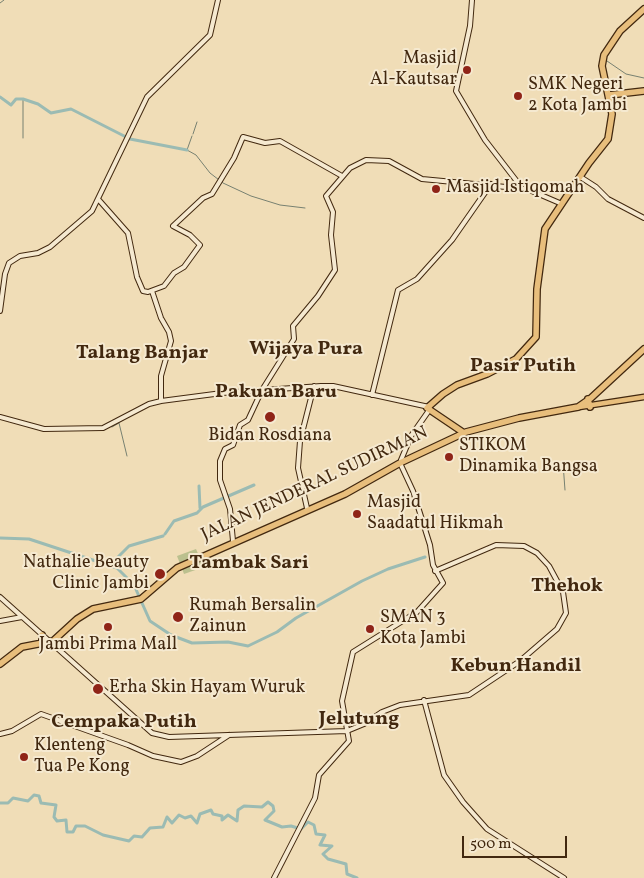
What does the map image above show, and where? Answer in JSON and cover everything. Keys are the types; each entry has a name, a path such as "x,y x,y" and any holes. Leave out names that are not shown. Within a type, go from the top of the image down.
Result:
{"highway":[{"path":"464,432 428,408 448,390 508,364 530,346 537,333 537,289 546,230 610,139 613,114 602,61 620,30 644,10"},
{"path":"610,96 644,92"},
{"path":"541,268 541,245 545,229 608,139 613,114"},
{"path":"589,402 644,347"},
{"name":"JALAN JENDERAL SUDIRMAN","path":"289,517 464,432 499,422 578,407 589,402"},
{"name":"JALAN JENDERAL SUDIRMAN","path":"195,559 346,494 375,475"},
{"name":"JALAN JENDERAL SUDIRMAN","path":"51,641 85,613 104,605 139,598 172,571 234,540 251,534"},
{"path":"0,663 21,646 42,638 51,641"},
{"path":"0,663 22,647 51,641"}],"main road":[{"path":"589,402 644,398"}],"street":[{"path":"93,210 147,98 210,35 218,0"},
{"path":"472,0 470,26 456,91 486,140 522,188"},
{"path":"98,199 128,233 144,292 162,287 174,273 184,267 200,244 173,226 203,198 212,195 234,158 242,137 265,143 280,142 342,176"},
{"path":"234,540 220,478 222,456 225,449 233,445 240,424 248,420 262,390 294,338 293,326 318,296 335,270 331,234 333,212 326,196 342,176 355,164 366,160 377,160 391,162 422,179 522,188 534,191 562,204"},
{"path":"0,311 5,274 9,263 20,256 50,247 87,217 93,210 115,163"},
{"path":"582,178 596,187 608,200 644,218"},
{"path":"372,395 398,290 417,279 440,253 478,205 491,184"},
{"path":"152,291 171,341 161,376 161,401"},
{"path":"307,508 298,468 300,441 314,386"},
{"path":"0,417 44,429 103,428 118,422 149,404 161,401 314,386 333,386 428,408 411,436 401,461 415,498 435,571 443,583 417,612 354,650 342,702 346,730 350,739 346,746 318,776 316,796 274,878"},
{"path":"2,597 153,732 169,736 346,730 365,723 382,712 400,704 469,695 520,661 560,626 567,609 563,592 539,555 524,546 496,545 435,571"},
{"path":"2,597 42,638"},
{"path":"0,621 22,616"},
{"path":"424,700 444,775 466,806 486,829 564,878"},
{"path":"0,734 12,731 41,714 98,736 128,745 153,756 181,762 196,756 229,734"}],"green space":[{"path":"196,549 204,567 184,574 177,556"}],"waterway":[{"path":"0,3 4,0"},
{"path":"607,61 626,74 644,78"},
{"path":"0,97 11,105 16,99 23,99 38,104 51,113 71,109 130,139 187,150"},
{"path":"23,99 23,138"},
{"path":"193,134 197,122"},
{"path":"192,136 187,150 196,155 210,173 223,183 251,196 280,205 305,208"},
{"path":"112,427 119,423 127,456"},
{"path":"563,463 565,490"},
{"path":"165,534 174,521 197,513 203,507 254,485"},
{"path":"199,486 200,508"},
{"path":"110,565 129,546 163,536"},
{"path":"0,538 29,539 117,568 134,585 150,621 171,635 192,643 228,642 248,646 277,632 296,618 362,581 388,569 425,557"},
{"path":"0,803 8,803 13,798 28,801 34,795 39,796 41,803 56,805 54,817 57,821 66,820 67,832 73,832 76,826 85,826 103,835 129,841 134,836 142,837 150,828 163,827 167,817 172,823 179,815 185,818 191,816 197,823 200,814 211,810 213,814 222,816 222,820 228,815 237,821 238,810 244,806 262,807 268,802 273,806 274,811 265,820 282,827 291,826 301,829 308,822 314,825 316,834 325,835 320,845 332,846 323,854 328,859 346,864 347,874 357,878"}],"place":[{"name":"Masjid Al-Kautsar","path":"467,70"},
{"name":"SMK Negeri 2 Kota Jambi","path":"518,96"},
{"name":"Masjid Istiqomah","path":"436,189"},
{"name":"Bidan Rosdiana","path":"270,417"},
{"name":"STIKOM Dinamika Bangsa","path":"449,457"},
{"name":"Masjid Saadatul Hikmah","path":"357,514"},
{"name":"Nathalie Beauty Clinic Jambi","path":"160,574"},
{"name":"Rumah Bersalin Zainun","path":"178,617"},
{"name":"Jambi Prima Mall","path":"108,627"},
{"name":"SMAN 3 Kota Jambi","path":"370,629"},
{"name":"Erha Skin Hayam Wuruk","path":"98,689"},
{"name":"Klenteng Tua Pe Kong","path":"24,757"}],"district":[{"name":"Wijaya Pura","path":"306,350"},
{"name":"Talang Banjar","path":"142,354"},
{"name":"Pasir Putih","path":"523,367"},
{"name":"Pakuan Baru","path":"276,393"},
{"name":"Tambak Sari","path":"249,564"},
{"name":"Thehok","path":"567,587"},
{"name":"Kebun Handil","path":"516,667"},
{"name":"Jelutung","path":"359,720"},
{"name":"Cempaka Putih","path":"124,723"}]}
